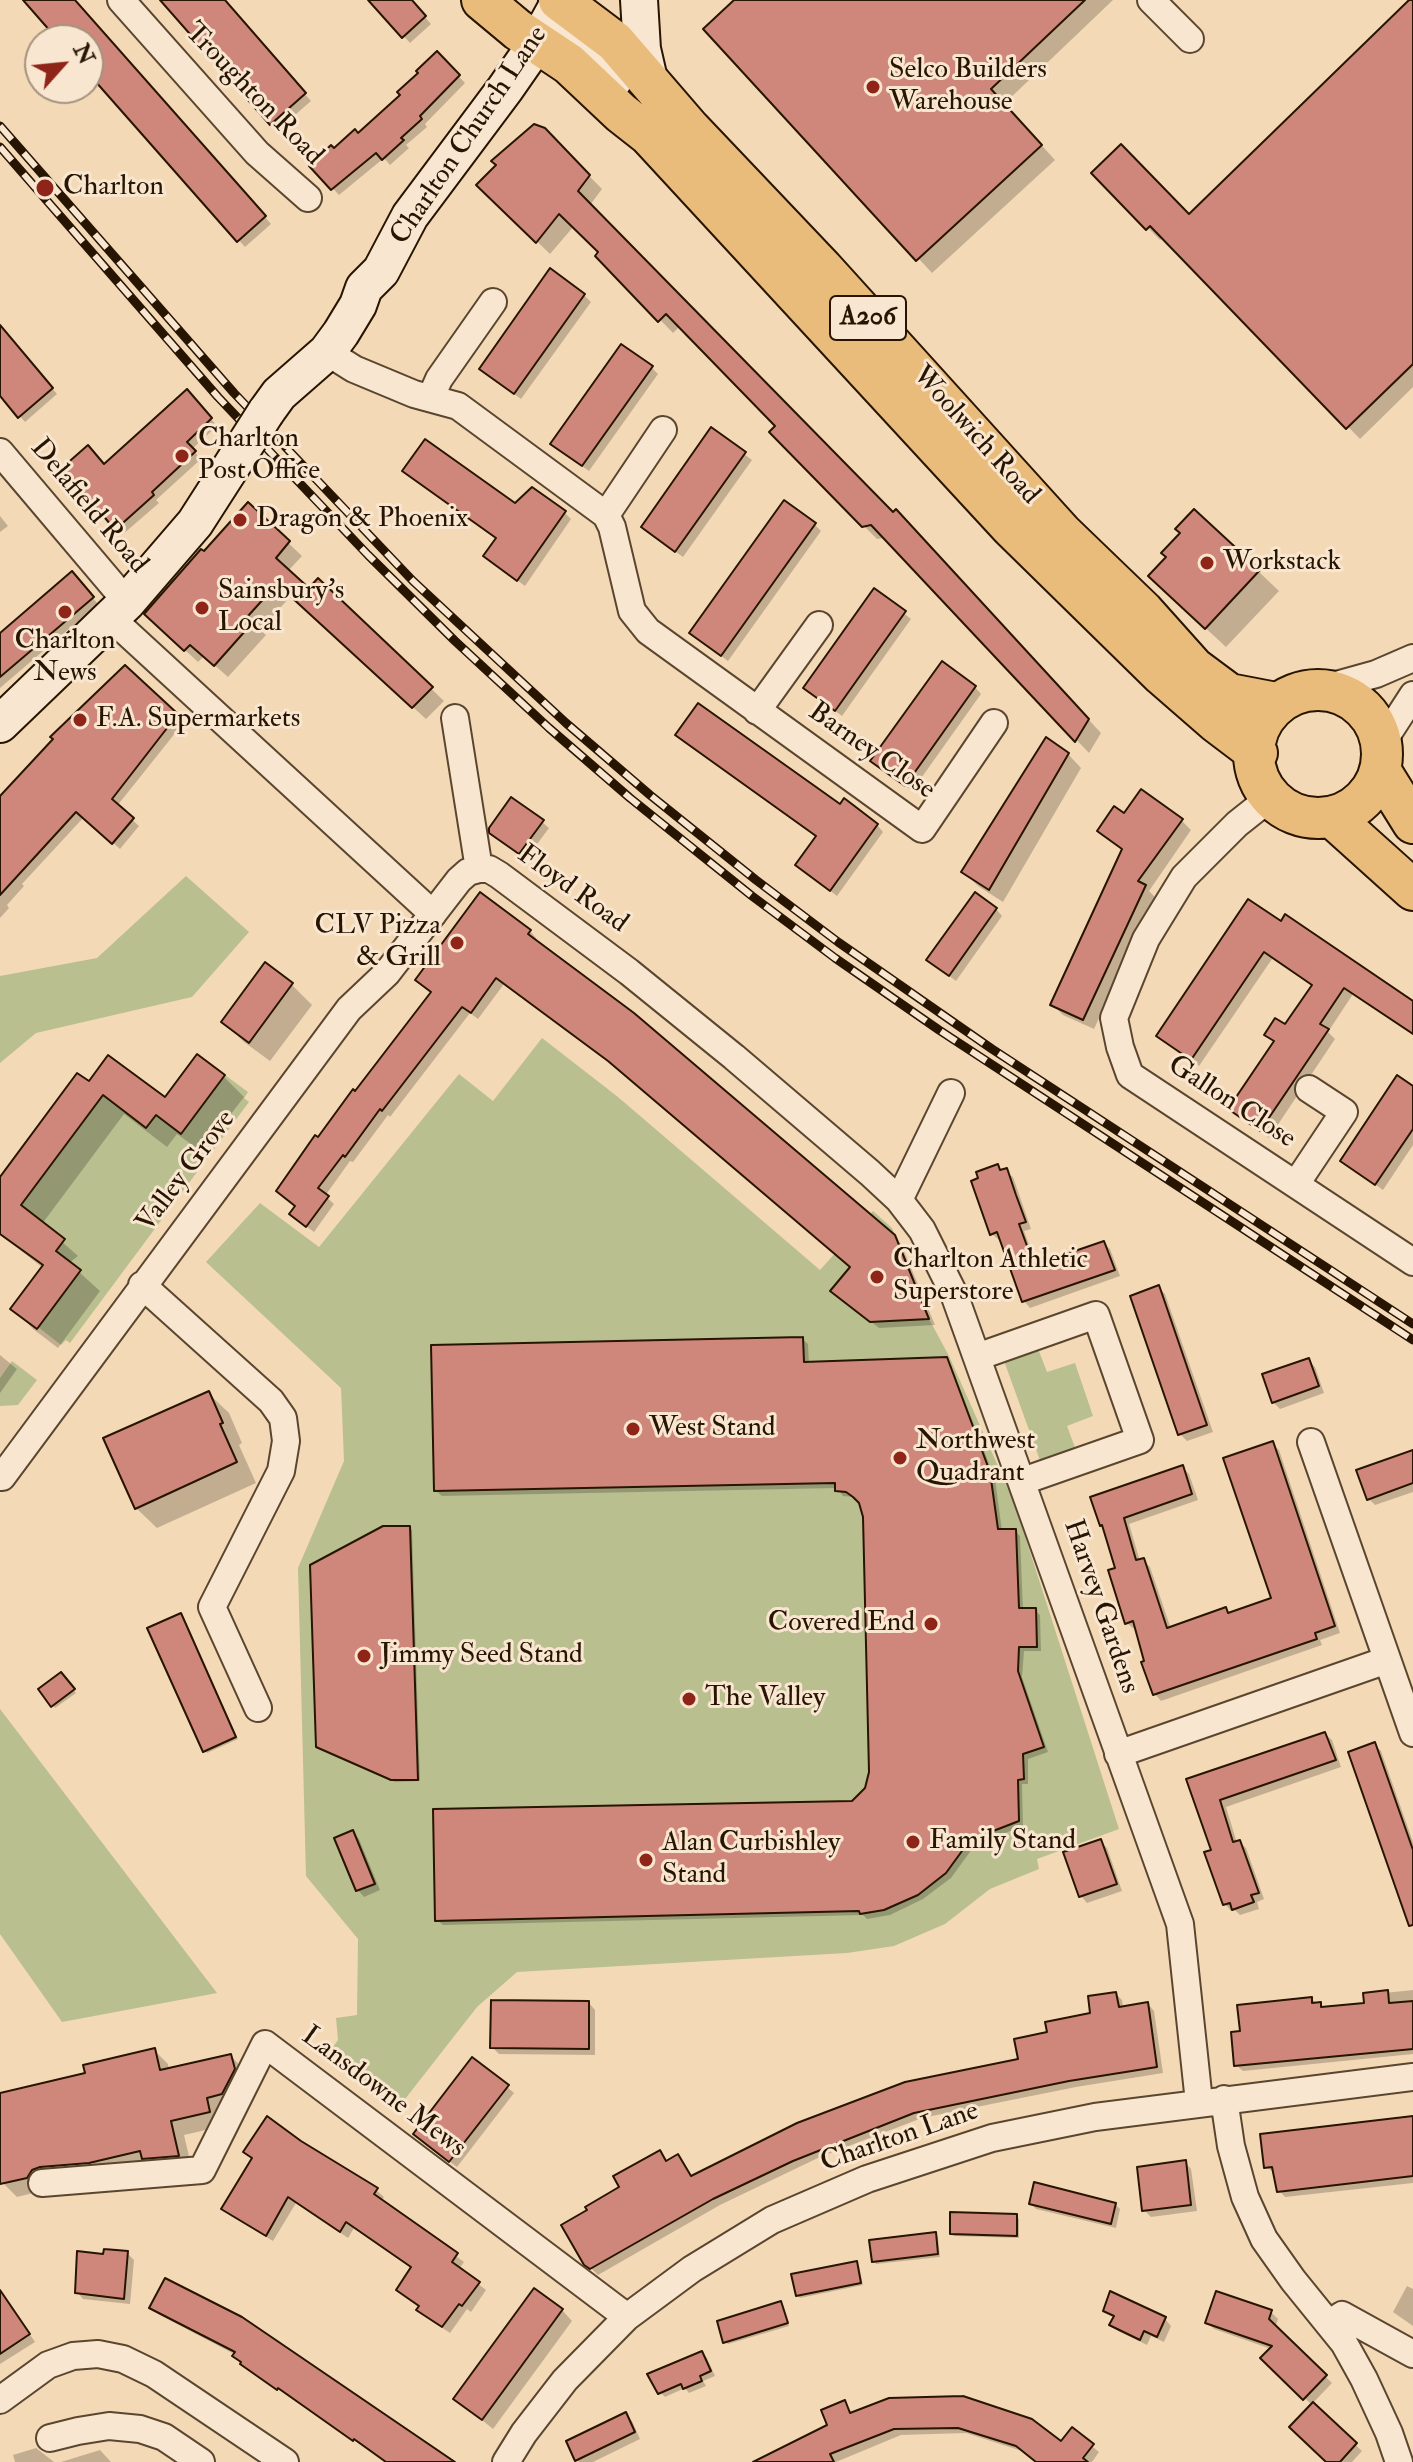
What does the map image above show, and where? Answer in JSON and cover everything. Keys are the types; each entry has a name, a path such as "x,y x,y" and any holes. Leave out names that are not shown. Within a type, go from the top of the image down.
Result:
{"main road":[{"name":"Woolwich Road","path":"482,0 518,30 569,64 649,135 1011,527 1162,675 1257,753"},
{"name":"Woolwich Road","path":"560,0 615,42 690,129 833,279 1062,533 1143,611 1194,668 1229,694 1276,703 1298,692 1322,689"},
{"path":"1276,703 1265,718 1257,753 1260,780 1271,797 1289,811 1308,818 1333,818 1360,803 1374,787 1380,758 1376,726 1363,707 1344,695 1322,689"},
{"path":"1380,758 1413,823"},
{"path":"1333,818 1413,890"}],"street":[{"name":"Troughton Road","path":"121,0 257,153 308,198"},
{"name":"Charlton Church Lane","path":"0,724 119,611 195,523 274,401 327,352 352,340 359,332 382,293 381,271 410,216 537,43 560,0"},
{"name":"Woolwich Road","path":"560,0 570,36 638,107 649,135"},
{"path":"639,0 642,49 650,84"},
{"path":"1151,0 1190,39"},
{"path":"431,397 439,379 493,302"},
{"path":"327,352 354,369 414,394 458,406 606,515 663,430"},
{"name":"Delafield Road","path":"0,452 119,611"},
{"name":"Barney Close","path":"606,515 612,527 632,611 648,631 922,829 994,723"},
{"path":"119,611 433,914"},
{"path":"757,711 819,625"},
{"path":"1322,689 1376,674 1413,658"},
{"path":"1380,758 1413,695"},
{"path":"455,718 479,869"},
{"name":"Gallon Close","path":"1271,797 1237,824 1184,877 1146,939 1114,1018 1120,1047 1130,1075 1413,1262"},
{"name":"Floyd Road","path":"433,914 468,872 489,869 499,875 629,972 899,1200"},
{"name":"Valley Grove","path":"2,1477 349,1009 387,973 433,914"},
{"name":"Gallon Close","path":"1296,1184 1344,1112 1309,1089"},
{"path":"899,1200 951,1093"},
{"name":"Harvey Gardens","path":"899,1200 940,1261 1023,1481 1180,1924 1212,2101 1231,2146 1245,2197 1264,2239 1293,2280 1330,2323 1364,2379 1399,2462"},
{"path":"142,1285 271,1401 283,1418 286,1441 281,1471 212,1607 258,1708"},
{"path":"977,1357 1096,1315 1140,1440 1023,1481"},
{"path":"1311,1442 1413,1733"},
{"path":"1118,1754 1387,1660"},
{"name":"Lansdowne Mews","path":"42,2183 202,2170 265,2044 627,2317"},
{"name":"Charlton Lane","path":"506,2462 565,2380 627,2317 692,2269 772,2220 867,2179 992,2138 1095,2117 1413,2077"},
{"path":"1330,2323 1342,2315 1413,2354"},
{"path":"0,2400 48,2365 73,2356 98,2354 123,2359 154,2374 285,2462"},
{"path":"50,2438 109,2426 140,2429 164,2437 201,2462"}],"green space":[{"path":"186,876 249,932 192,997 36,1033 0,1063 0,976 97,958"},
{"name":"The Valley","path":"542,1038 618,1097 820,1270 873,1211 892,1228 929,1319 949,1356 1014,1502 1119,1829 1037,1859 1039,1869 990,1889 945,1924 894,1946 847,1953 517,1972 477,2007 398,2108 328,2054 338,2040 336,2018 357,2015 358,1939 306,1876 298,1568 344,1461 341,1388 206,1262 260,1203 319,1247 459,1074 493,1101"},
{"path":"225,1075 248,1092 244,1098 249,1102 70,1343 66,1340 61,1345 38,1327 81,1270 56,1251 65,1238 21,1205 103,1095 146,1128 156,1115 180,1133"},
{"path":"1037,1346 1047,1372 1075,1363 1093,1416 1067,1426 1077,1453 1042,1466 1003,1358"},
{"path":"12,1361 37,1380 18,1405 0,1406 0,1378"},
{"path":"0,1709 217,1993 62,2022 0,1934"}],"building":[{"path":"23,0 75,0 96,24 44,24"},
{"path":"160,0 225,0 306,93 270,125"},
{"path":"368,0 412,0 426,16 402,38"},
{"name":"Selco Builders Warehouse","path":"734,0 1085,0 991,89 1042,145 916,261 703,29"},
{"path":"1409,0 1413,0 1413,364 1346,429 1150,226 1146,230 1091,173 1121,144 1189,214"},
{"path":"104,33 266,216 237,242 104,91"},
{"path":"437,51 460,75 401,138 404,140 382,160 376,153 331,190 309,166 331,145 334,148 355,129 358,133 400,95 397,92"},
{"path":"534,124 545,128 590,175 578,191 893,512 896,509 1089,719 1075,742 871,525 862,527 769,432 775,426 666,314 658,322 595,256 598,252 559,214 536,243 476,185 496,165 491,161"},
{"path":"550,268 585,294 514,394 479,369"},
{"path":"0,325 53,388 18,418 0,396"},
{"path":"621,344 653,366 582,466 550,444"},
{"path":"187,389 212,418 187,442 196,451 115,530 63,467 88,445 104,464"},
{"path":"711,427 746,452 675,552 641,527"},
{"path":"425,439 515,503 532,487 566,511 517,581 483,556 496,538 402,471"},
{"path":"784,500 816,523 721,656 689,633"},
{"path":"248,502 290,541 276,558 309,588 318,578 433,687 412,708 277,584 248,616 254,621 214,666 190,645 184,651 144,614 201,549 204,551"},
{"name":"Workstack","path":"1194,509 1260,570 1205,629 1148,576 1166,557 1161,553 1180,533 1175,529"},
{"path":"72,571 94,597 0,677 0,633"},
{"path":"874,588 906,611 835,711 803,688"},
{"path":"942,661 976,686 905,786 870,761"},
{"path":"125,665 178,714 112,799 134,818 112,844 76,812 0,895 0,796 53,739 50,737"},
{"path":"698,703 840,804 844,798 878,824 830,891 795,865 816,836 675,735"},
{"path":"1046,737 1069,753 989,890 961,872"},
{"path":"1141,789 1183,819 1138,881 1146,885 1083,1020 1050,1005 1122,849 1097,831 1114,806 1124,813"},
{"path":"511,797 544,820 519,854 489,833 489,828"},
{"path":"480,892 531,930 528,934 634,1013 895,1235 929,1319 870,1322 830,1291 850,1267 608,1061 496,978 471,1013 462,1007 345,1157 343,1155 318,1188 329,1196 306,1227 289,1214 295,1206 276,1191 315,1135 318,1137 431,992 415,980"},
{"path":"975,892 997,908 949,976 926,960"},
{"path":"1248,899 1281,921 1285,914 1413,1001 1413,1034 1344,988 1320,1024 1329,1029 1260,1131 1228,1109 1274,1041 1264,1035 1275,1018 1285,1024 1312,985 1264,952 1191,1060 1156,1036"},
{"path":"265,962 293,983 249,1043 221,1022"},
{"path":"197,1054 225,1075 181,1134 156,1115 146,1128 103,1095 21,1205 65,1239 56,1251 81,1270 37,1329 10,1309 43,1265 0,1234 0,1177 77,1073 89,1081 108,1055 165,1097"},
{"path":"1397,1075 1413,1086 1413,1129 1375,1185 1340,1161"},
{"path":"998,1164 1000,1170 1007,1168 1026,1222 1019,1224 1034,1265 1104,1241 1115,1270 1022,1302 997,1232 990,1235 971,1181 978,1178 976,1172"},
{"path":"1159,1285 1207,1425 1178,1435 1130,1296"},
{"path":"803,1337 804,1362 947,1357 990,1472 998,1529 1016,1529 1019,1608 1036,1608 1037,1647 1019,1647 1018,1671 1044,1747 1023,1754 1024,1779 1018,1780 1019,1821 970,1840 946,1873 918,1895 884,1910 860,1914 859,1911 435,1921 433,1809 852,1801 865,1788 869,1772 863,1517 859,1503 853,1497 846,1492 835,1491 835,1483 434,1491 431,1345"},
{"path":"1309,1358 1319,1386 1272,1403 1262,1374"},
{"path":"209,1391 237,1462 135,1509 103,1438"},
{"path":"1273,1441 1335,1626 1315,1633 1317,1639 1153,1695 1141,1662 1144,1661 1133,1621 1125,1624 1108,1570 1115,1568 1090,1497 1183,1465 1192,1494 1124,1518 1136,1560 1144,1558 1167,1628 1226,1607 1228,1613 1271,1598 1223,1458"},
{"path":"1413,1450 1413,1483 1367,1500 1356,1470"},
{"name":"Jimmy Seed Stand","path":"383,1526 410,1526 418,1780 391,1780 316,1747 310,1565"},
{"path":"181,1613 236,1737 203,1752 147,1628"},
{"path":"61,1672 75,1689 51,1707 38,1689"},
{"path":"1325,1732 1336,1760 1220,1800 1233,1842 1240,1840 1259,1893 1251,1895 1254,1902 1232,1910 1230,1903 1223,1905 1204,1852 1211,1850 1186,1779"},
{"path":"1375,1742 1413,1850 1413,1925 1409,1926 1348,1752"},
{"path":"353,1830 375,1884 356,1891 334,1838"},
{"path":"1101,1839 1117,1884 1079,1897 1063,1852"},
{"path":"1388,1990 1389,2003 1413,2001 1413,2049 1234,2066 1231,2032 1240,2031 1237,2005 1312,1997 1312,2003 1321,2002 1321,2007 1364,2003 1363,1993"},
{"path":"1116,1992 1119,2007 1148,2002 1157,2067 1069,2081 914,2113 793,2161 713,2199 590,2269 584,2265 561,2225 619,2187 613,2176 660,2150 666,2161 678,2154 691,2176 797,2123 905,2082 1018,2059 1014,2039 1047,2032 1045,2022 1090,2013 1088,1996"},
{"path":"491,2000 589,2001 589,2049 490,2048"},
{"path":"155,2048 160,2070 231,2054 235,2069 222,2094 207,2098 210,2112 171,2121 179,2156 142,2159 140,2151 89,2163 40,2167 32,2170 27,2178 0,2184 0,2093 85,2073 83,2065"},
{"path":"472,2057 509,2085 449,2162 413,2134"},
{"path":"267,2116 301,2141 378,2188 374,2194 458,2253 452,2262 480,2282 442,2327 416,2310 419,2306 396,2290 411,2267 346,2222 340,2232 288,2197 266,2236 221,2209 252,2158 243,2152"},
{"path":"1413,2116 1413,2176 1277,2192 1272,2167 1264,2168 1260,2134"},
{"path":"1186,2160 1191,2205 1142,2211 1137,2167"},
{"path":"1034,2182 1116,2203 1111,2224 1029,2204"},
{"path":"950,2212 1017,2214 1017,2236 950,2234"},
{"path":"936,2232 938,2254 872,2262 869,2240"},
{"path":"104,2249 128,2251 124,2299 75,2293 77,2251 103,2254"},
{"path":"857,2261 861,2283 796,2296 791,2274"},
{"path":"165,2278 242,2317 455,2462 386,2462 240,2364 232,2356 235,2352 149,2308"},
{"path":"534,2288 563,2309 482,2420 453,2399"},
{"path":"0,2290 30,2334 0,2354"},
{"path":"1110,2291 1166,2317 1157,2337 1144,2331 1140,2340 1109,2325 1114,2316 1103,2311"},
{"path":"1216,2291 1272,2310 1269,2319 1327,2375 1303,2400 1260,2358 1272,2346 1205,2323"},
{"path":"781,2301 788,2323 723,2343 717,2321"},
{"path":"702,2351 711,2371 700,2376 702,2381 683,2389 681,2384 658,2394 647,2374"},
{"path":"963,2396 1032,2419 1061,2441 1072,2427 1094,2444 1083,2458 1088,2462 1036,2462 1016,2446 958,2428 894,2429 830,2454 834,2462 753,2462 827,2425 821,2410 845,2400 850,2413 889,2398"},
{"path":"1313,2402 1357,2443 1340,2462 1326,2462 1289,2427"},
{"path":"626,2412 635,2432 575,2461 566,2441"}],"railway":[{"path":"0,126 234,393 413,581 566,723 650,795 838,942 992,1049 1413,1324"},
{"path":"0,147 218,397 368,555 455,641 630,798 752,896 939,1030 1413,1340"}],"place":[{"name":"Selco Builders Warehouse","path":"873,87"},
{"name":"Charlton","path":"45,188"},
{"name":"Charlton Post Office","path":"182,456"},
{"name":"Dragon & Phoenix","path":"240,520"},
{"name":"Workstack","path":"1207,563"},
{"name":"Sainsbury's Local","path":"202,608"},
{"name":"Charlton News","path":"65,612"},
{"name":"F.A. Supermarkets","path":"80,720"},
{"name":"CLV Pizza & Grill","path":"457,943"},
{"name":"Charlton Athletic Superstore","path":"877,1277"},
{"name":"West Stand","path":"633,1429"},
{"name":"Northwest Quadrant","path":"900,1458"},
{"name":"Covered End","path":"931,1624"},
{"name":"Jimmy Seed Stand","path":"364,1656"},
{"name":"The Valley","path":"689,1699"},
{"name":"Family Stand","path":"913,1842"},
{"name":"Alan Curbishley Stand","path":"646,1860"}]}
